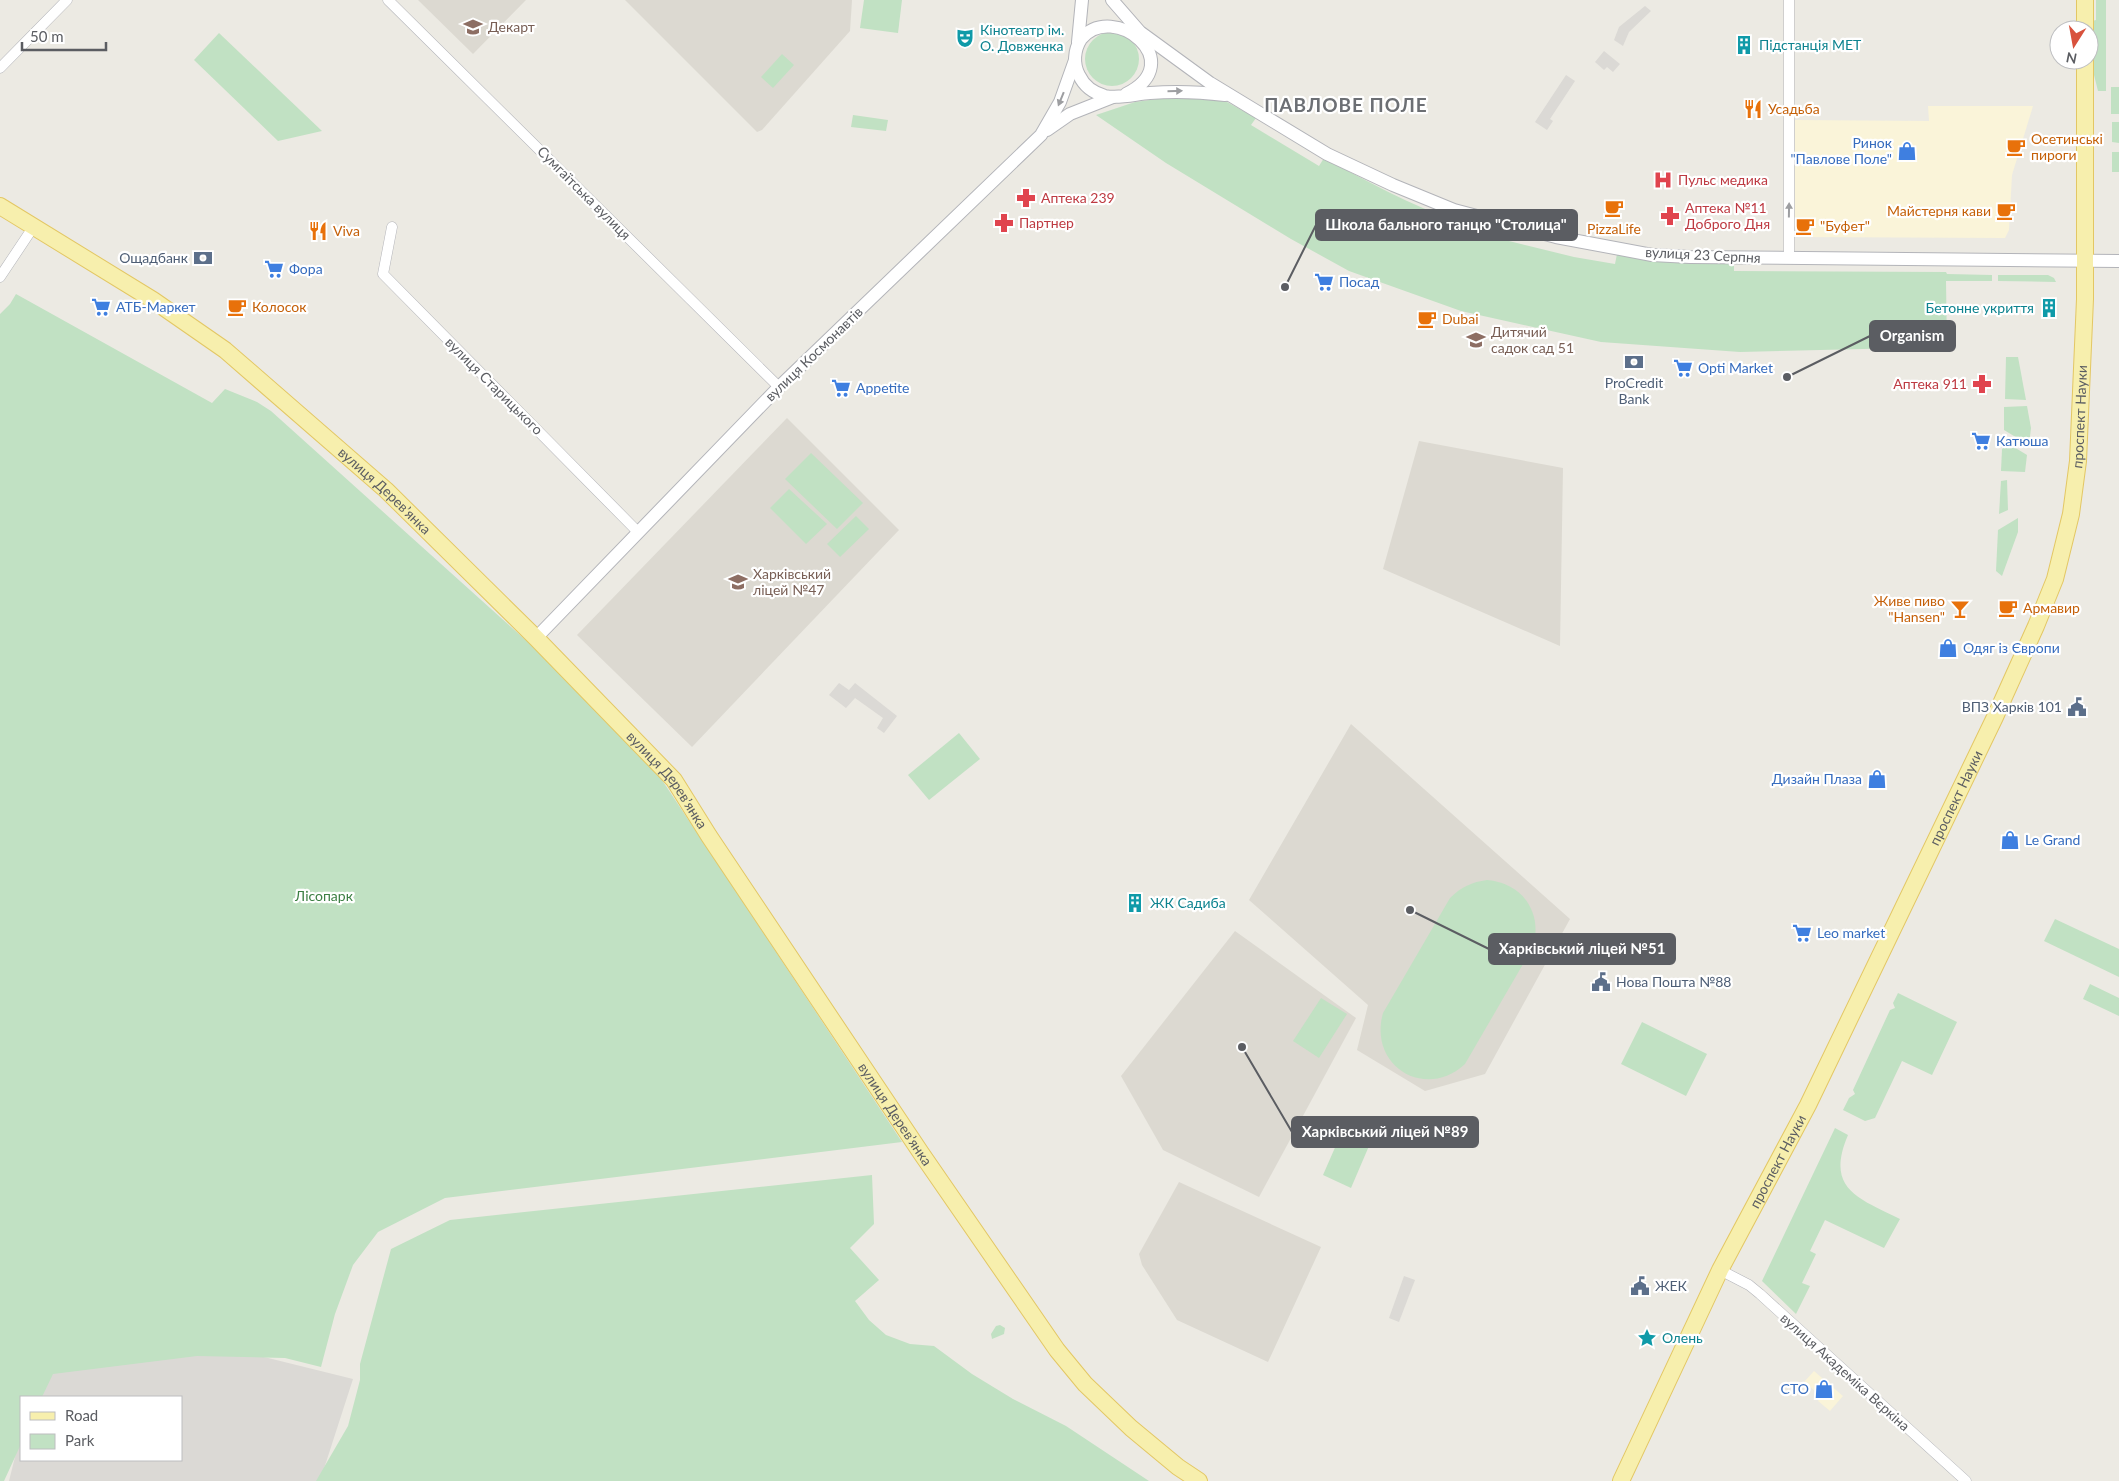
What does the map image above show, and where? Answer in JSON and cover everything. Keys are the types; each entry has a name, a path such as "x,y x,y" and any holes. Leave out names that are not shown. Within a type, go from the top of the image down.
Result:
{"main road":[{"path":"2085,0 2085,20"},
{"name":"проспект Науки","path":"1621,1481 1720,1270 1808,1105 1995,717 2055,579 2071,514 2078,461 2085,261 2085,70"},
{"name":"вулиця Дерев’янка","path":"0,206 153,300 225,350 386,490 536,638 674,780 709,836 916,1145 1057,1350 1086,1384 1131,1428 1178,1467 1199,1481"}],"street":[{"path":"0,68 67,0"},
{"name":"Сумгаїтська вулиця","path":"388,0 779,387"},
{"path":"1075,60 1082,0"},
{"name":"вулиця 23 Серпня","path":"1041,135 1070,114 1120,96 1140,85 1145,79 1151,63 1149,46 1140,32 1112,0"},
{"path":"1789,0 1789,258"},
{"name":"вулиця 23 Серпня","path":"1078,45 1087,31 1101,23 1118,21 1126,23 1230,96 1327,154 1393,185 1454,210 1474,217 1556,237 1652,255 1690,257 2119,261"},
{"name":"вулиця Космонавтів","path":"536,638 779,387 1041,135 1060,102 1075,60"},
{"name":"вулиця 23 Серпня","path":"1075,60 1084,84 1094,92 1120,96 1187,91 1230,96"},
{"path":"0,277 34,226"},
{"name":"вулиця Старицького","path":"392,228 383,274 638,532"},
{"name":"вулиця Академіка Вєркіна","path":"1720,1270 1749,1285 1760,1294 1966,1481"}],"shaded area":[{"name":"Декарт","path":"418,0 526,0 473,54"},
{"path":"625,0 852,0 850,31 762,130 757,132"},
{"path":"1645,6 1651,11 1629,32 1623,46 1614,40 1619,27"},
{"path":"1604,51 1620,64 1613,72 1607,67 1604,70 1595,62"},
{"path":"1566,75 1575,81 1550,119 1553,121 1547,130 1535,122"},
{"name":"Ринок \"Павлове Поле\"","path":"1928,106 2033,106 2012,175 2009,230 2005,238 1795,237 1795,120 1929,121"},
{"name":"Харківський ліцей №47","path":"787,418 899,530 692,747 577,635"},
{"path":"1419,441 1563,468 1560,646 1383,569"},
{"path":"839,683 849,690 855,683 897,716 884,733 877,728 883,718 855,698 846,708 829,695"},
{"path":"1351,724 1570,919 1485,1074 1425,1091 1357,1050 1368,1005 1249,900"},
{"path":"1235,931 1356,1018 1259,1197 1163,1150 1121,1076"},
{"path":"1179,1182 1321,1247 1268,1362 1177,1320 1142,1265 1139,1254"},
{"path":"1404,1276 1415,1280 1399,1322 1389,1318"},
{"path":"98,1316 353,1379 320,1481 9,1481 20,1437 20,1461 182,1461 182,1396 31,1396"},
{"name":"СТО","path":"1814,1371 1843,1396 1830,1411 1818,1401 1821,1396 1804,1382"}],"green space":[{"path":"864,0 902,0 898,33 860,28"},
{"path":"2096,0 2106,0 2106,91 2098,91 2093,70 2099,70 2099,20 2096,20"},
{"path":"1112,32 1122,34 1131,40 1137,49 1139,59 1137,69 1131,78 1122,84 1112,86 1102,84 1093,78 1087,69 1085,59 1087,49 1093,40 1102,34"},
{"path":"219,33 322,131 278,141 194,60"},
{"path":"782,54 794,65 773,88 761,77"},
{"path":"2111,87 2119,87 2119,114 2111,114"},
{"path":"1172,97 1227,102 1256,118 1251,125 1319,166 1324,158 1389,192 1440,215 1472,225 1499,230 1497,238 1574,257 1615,264 1617,254 1734,262 1734,271 1946,272 1947,274 1992,275 1992,281 1946,281 1947,347 1740,352 1601,342 1461,311 1349,271 1291,239 1166,163 1096,115 1135,102"},
{"path":"853,115 888,120 886,131 851,127"},
{"path":"2112,122 2119,122 2119,143 2112,142"},
{"path":"2112,152 2119,152 2119,172 2112,172"},
{"path":"1998,275 2048,275 2054,278 2056,282 1998,281"},
{"name":"Лісопарк","path":"16,294 212,403 225,389 257,402 271,411 540,653 656,771 902,1142 445,1198 378,1232 353,1265 335,1314 321,1367 285,1358 197,1356 53,1374 42,1396 20,1396 20,1446 4,1481 0,1481 0,314 10,304"},
{"path":"2006,357 2018,357 2026,400 2005,399"},
{"path":"2027,406 2031,428 2029,445 2004,430 2004,407"},
{"path":"2009,444 2027,455 2025,472 2001,471 2002,449"},
{"path":"811,453 863,503 837,529 785,479"},
{"path":"2007,480 2008,510 1999,514 2001,481"},
{"path":"789,489 827,524 806,544 770,508"},
{"path":"856,516 869,529 840,557 827,544"},
{"path":"2018,518 2018,532 2002,576 1996,571 1998,530"},
{"path":"959,733 980,759 929,800 908,775"},
{"path":"1487,880 1500,882 1511,887 1527,902 1535,923 1533,947 1465,1064 1449,1075 1433,1079 1418,1078 1403,1072 1392,1062 1384,1049 1381,1032 1383,1013 1450,898 1467,886"},
{"path":"2055,919 2119,949 2119,977 2044,941"},
{"path":"2090,984 2119,998 2119,1016 2083,999"},
{"path":"1898,993 1957,1022 1932,1075 1902,1061 1875,1118 1865,1121 1843,1110 1849,1098 1855,1094 1853,1090 1890,1010 1895,1008 1893,1003"},
{"path":"1321,998 1347,1014 1319,1058 1293,1041"},
{"path":"1642,1022 1707,1054 1686,1096 1621,1064"},
{"path":"1344,1127 1372,1139 1351,1188 1323,1175"},
{"path":"1835,1128 1848,1135 1842,1153 1841,1168 1843,1180 1859,1197 1900,1219 1884,1248 1825,1220 1810,1251 1816,1254 1802,1283 1810,1286 1796,1314 1762,1281"},
{"path":"872,1175 874,1224 850,1248 879,1280 855,1301 869,1320 886,1335 910,1344 934,1346 972,1374 1013,1399 1066,1426 1149,1481 316,1481 348,1426 360,1380 360,1364 391,1249 450,1220"},
{"path":"1000,1325 1005,1328 1004,1334 992,1339 991,1334 996,1326"}],"place":[{"name":"Декарт","path":"473,27"},
{"name":"Кінотеатр ім. О. Довженка","path":"965,38"},
{"name":"Підстанція МЕТ","path":"1744,45"},
{"name":"Усадьба","path":"1753,109"},
{"name":"Осетинські пироги","path":"2016,147"},
{"name":"Ринок \"Павлове Поле\"","path":"1907,151"},
{"name":"Пульс медика","path":"1663,180"},
{"name":"Аптека 239","path":"1026,198"},
{"name":"PizzaLife","path":"1614,208"},
{"name":"Майстерня кави","path":"2006,211"},
{"name":"Аптека №11 Доброго Дня","path":"1670,216"},
{"name":"Партнер","path":"1004,223"},
{"name":"\"Буфет\"","path":"1805,226"},
{"name":"Viva","path":"318,231"},
{"name":"Ощадбанк","path":"203,258"},
{"name":"Фора","path":"274,269"},
{"name":"Посад","path":"1324,282"},
{"name":"Школа бального танцю \"Столица\"","path":"1285,287"},
{"name":"АТБ-Маркет","path":"101,307"},
{"name":"Колосок","path":"237,307"},
{"name":"Бетонне укриття","path":"2049,308"},
{"name":"Dubai","path":"1427,319"},
{"name":"Дитячий садок сад 51","path":"1476,340"},
{"name":"ProCredit Bank","path":"1634,362"},
{"name":"Opti Market","path":"1683,368"},
{"name":"Organism","path":"1787,377"},
{"name":"Аптека 911","path":"1982,384"},
{"name":"Appetite","path":"841,388"},
{"name":"Катюша","path":"1981,441"},
{"name":"Харківський ліцей №47","path":"738,582"},
{"name":"Армавир","path":"2008,608"},
{"name":"Живе пиво \"Hansen\"","path":"1960,609"},
{"name":"Одяг із Європи","path":"1948,648"},
{"name":"ВПЗ Харків 101","path":"2077,707"},
{"name":"Дизайн Плаза","path":"1877,779"},
{"name":"Le Grand","path":"2010,840"},
{"name":"ЖК Садиба","path":"1135,903"},
{"name":"Харківський ліцей №51","path":"1410,910"},
{"name":"Leo market","path":"1802,933"},
{"name":"Нова Пошта №88","path":"1601,982"},
{"name":"Харківський ліцей №89","path":"1242,1047"},
{"name":"ЖЕК","path":"1640,1286"},
{"name":"Олень","path":"1647,1338"},
{"name":"СТО","path":"1824,1389"}],"district":[{"name":"ПАВЛОВЕ ПОЛЕ","path":"1346,105"}]}
